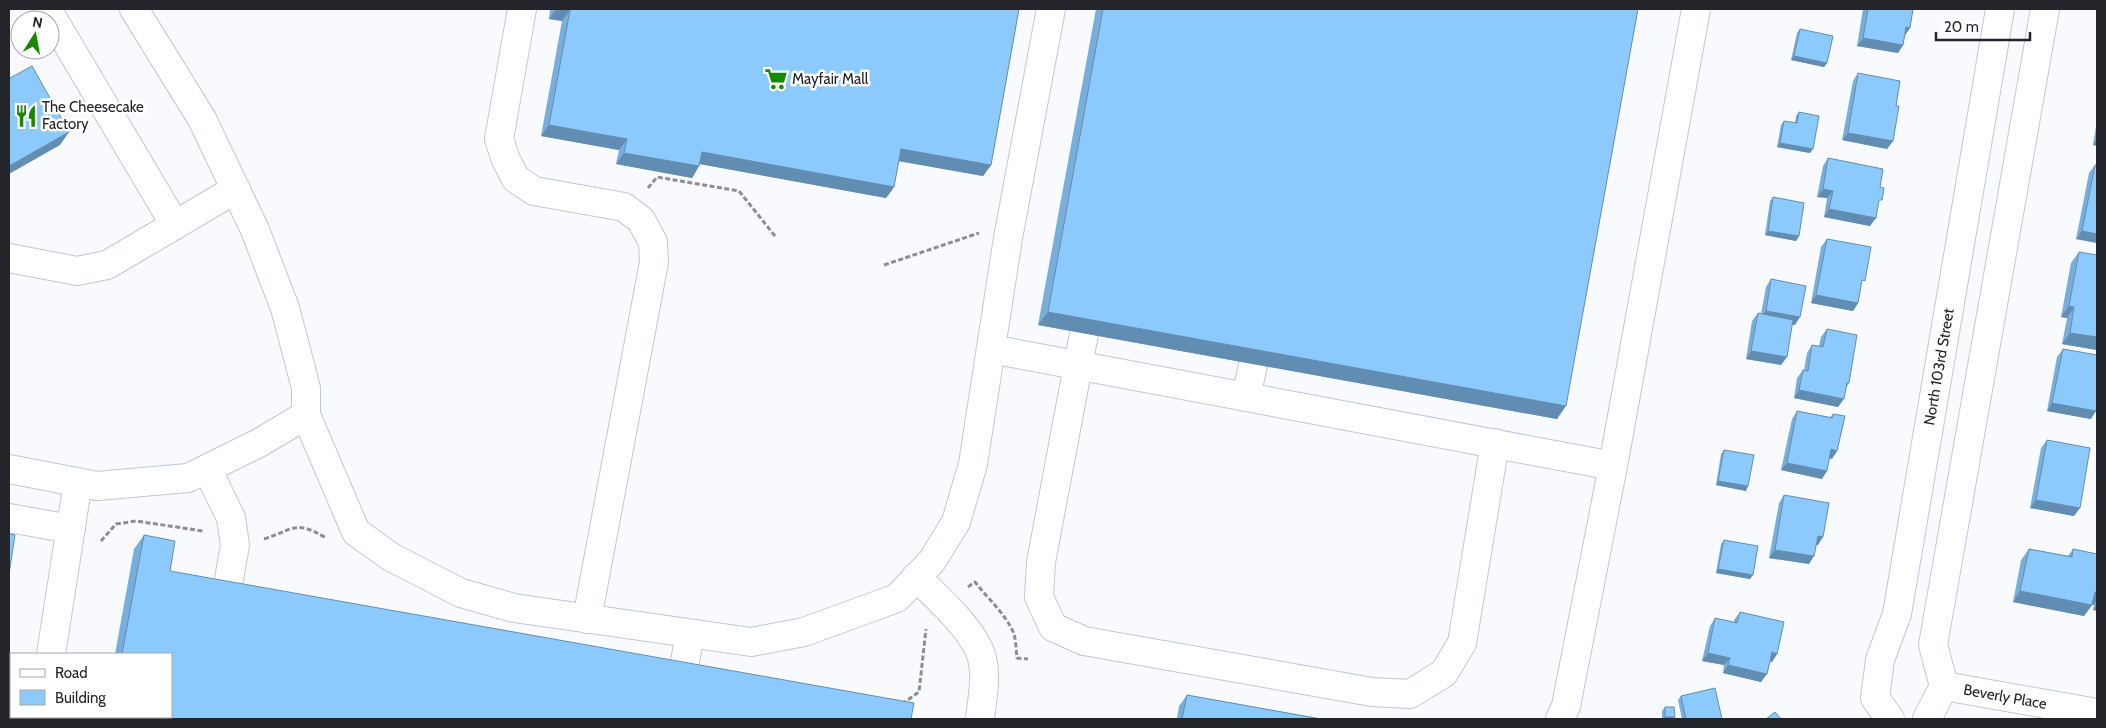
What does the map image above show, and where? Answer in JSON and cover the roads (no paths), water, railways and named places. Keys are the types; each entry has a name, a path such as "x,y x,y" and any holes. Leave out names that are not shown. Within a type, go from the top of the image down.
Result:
{"street":[{"path":"47,9 175,225"},
{"path":"134,9 202,120 256,230 285,308 306,388 306,415 356,532 391,557 461,593 514,608 750,642 804,632 897,598 932,561 956,522 973,464 1008,238 1051,9"},
{"path":"522,9 499,139 506,160 516,180 534,191 624,207 641,220 653,242 654,262 588,619"},
{"path":"1560,719 1566,706 1613,466 1696,9"},
{"name":"North 103rd Street","path":"1890,719 1876,698 1880,660 1897,614 2000,9"},
{"path":"1927,719 1944,686 1933,645 2044,9"},
{"path":"9,258 76,270 107,265 236,189"},
{"path":"1084,334 1041,562 1039,597 1053,627 1084,641 1372,692 1410,694 1444,673 1462,643 1495,443"},
{"path":"991,349 1613,466"},
{"path":"1246,397 1253,364"},
{"path":"9,469 97,486 188,478 259,443 306,415"},
{"path":"207,469 231,518 235,545 226,596"},
{"path":"51,653 78,482"},
{"path":"9,518 71,529"},
{"path":"916,577 954,614 971,637 982,657 984,685 980,719"},
{"path":"682,678 690,634"},
{"name":"Beverly Place","path":"1944,686 2097,713"}],"place":[{"name":"Mayfair Mall","path":"776,79"},
{"name":"The Cheesecake Factory","path":"26,116"}]}
